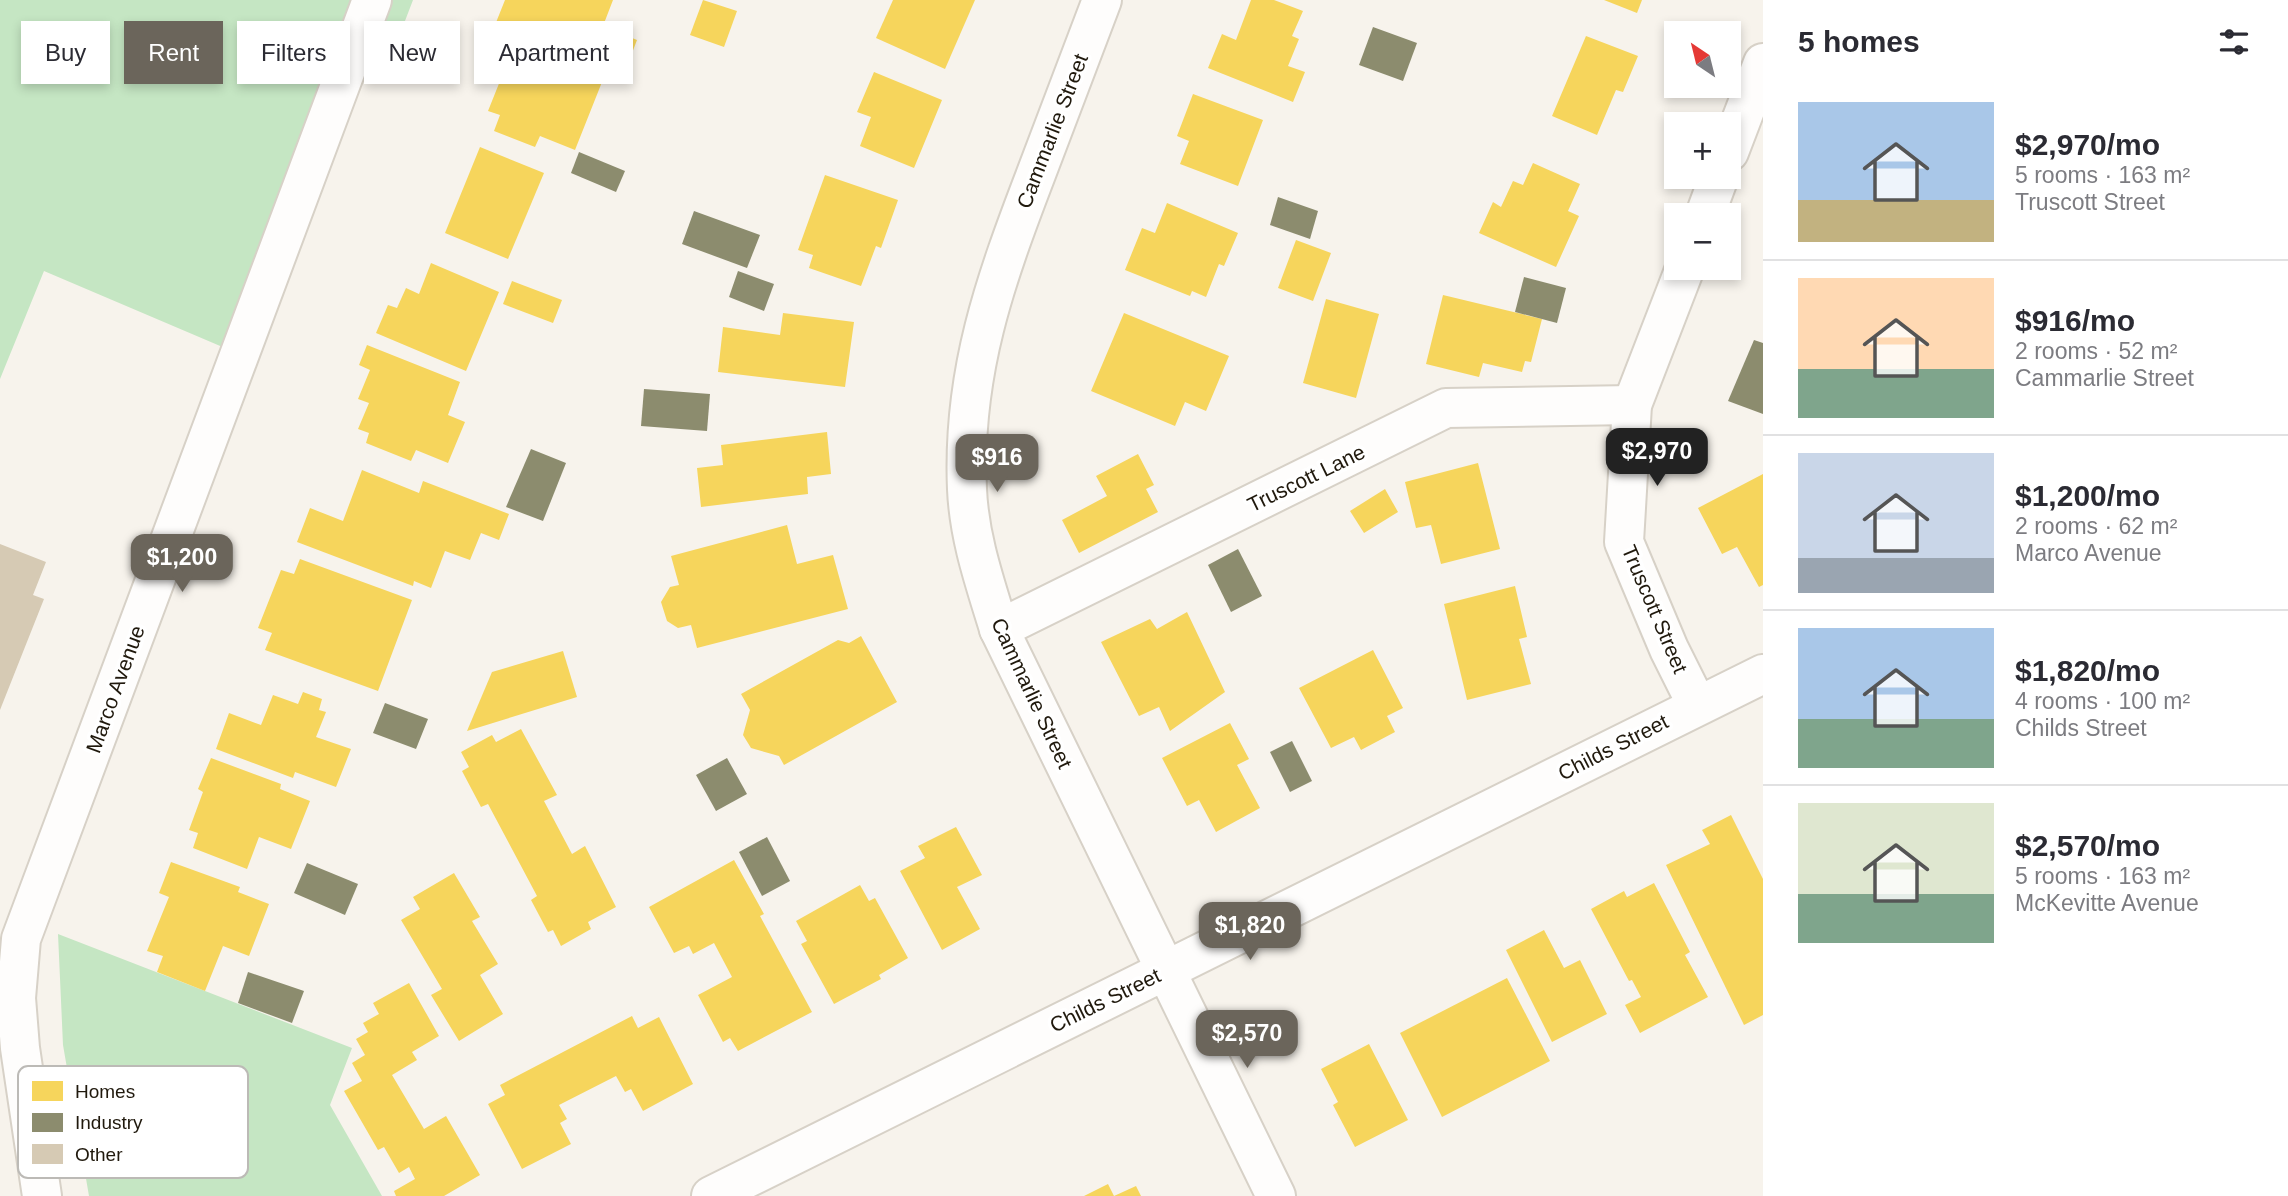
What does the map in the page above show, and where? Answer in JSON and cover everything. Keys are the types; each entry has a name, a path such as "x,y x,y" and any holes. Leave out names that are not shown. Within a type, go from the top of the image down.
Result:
{"street":[{"name":"Marco Avenue","path":"23,1066 16,998 22,939 372,0"},
{"name":"Cammarlie Street","path":"1102,0 988,306 974,368 966,430 967,492 976,557 999,629 1276,1196"},
{"path":"1741,121 1763,63"},
{"name":"Truscott Street","path":"1680,280 1632,405 1624,542 1669,649 1697,705"},
{"name":"Truscott Lane","path":"999,629 1446,408 1632,405"},
{"name":"Childs Street","path":"711,1196 1763,674"},
{"name":"Marco Avenue","path":"39,1178 42,1196"}],"green space":[{"path":"0,0 413,0 405,21 364,21 364,58 353,53 350,61 350,21 237,21 237,84 341,84 239,354 44,271 0,379"},
{"path":"58,934 352,1048 330,1105 382,1196 89,1196 86,1178 248,1178 248,1066 67,1066 63,1045"}],"building: Homes":[{"path":"505,0 613,0 605,21 497,21"},
{"path":"703,0 737,11 724,47 690,35"},
{"path":"893,0 975,0 945,69 876,38"},
{"path":"1251,0 1274,0 1303,11 1292,36 1299,39 1288,66 1305,72 1293,102 1208,68 1222,34 1236,40"},
{"path":"1604,0 1642,0 1637,13"},
{"path":"1586,36 1638,56 1623,92 1616,90 1597,135 1552,116"},
{"path":"874,72 942,100 914,168 860,146 871,117 857,112"},
{"path":"499,84 601,84 575,150 540,136 535,147 494,131 500,115 488,111"},
{"path":"1193,94 1263,120 1238,186 1180,164 1189,141 1177,136"},
{"path":"480,147 544,173 508,259 445,233"},
{"path":"1533,163 1580,184 1568,211 1579,216 1556,267 1479,233 1493,202 1501,207 1513,181 1523,185"},
{"path":"825,175 898,200 881,248 876,246 861,286 809,268 813,255 798,250"},
{"path":"1167,203 1238,233 1224,266 1219,264 1206,297 1192,291 1190,296 1125,270 1142,228 1155,233"},
{"path":"1296,240 1331,253 1313,301 1278,288"},
{"path":"431,263 499,292 466,371 376,333 388,305 397,308 406,288 419,294"},
{"path":"512,281 562,300 553,323 503,304"},
{"path":"1443,295 1542,319 1531,362 1525,361 1522,372 1483,363 1479,377 1426,364"},
{"path":"1326,299 1379,314 1356,398 1303,383"},
{"path":"783,313 854,322 845,387 718,372 723,327 780,335"},
{"path":"1124,313 1229,356 1206,411 1185,402 1175,426 1091,391"},
{"path":"367,345 460,382 448,415 465,422 448,463 416,450 411,461 366,443 369,433 358,429 369,403 358,399 370,370 359,365"},
{"path":"827,432 831,474 807,477 808,494 701,507 697,468 723,465 721,445"},
{"path":"1138,454 1154,485 1146,489 1158,512 1079,553 1062,520 1107,496 1096,476"},
{"path":"1478,463 1500,549 1441,564 1431,525 1416,528 1405,482"},
{"path":"362,470 419,493 423,481 509,514 499,540 481,533 470,560 445,551 431,588 414,581 413,586 297,542 310,508 343,521"},
{"path":"1763,474 1763,585 1759,587 1737,547 1722,554 1698,508"},
{"path":"1385,489 1398,512 1364,533 1350,511"},
{"path":"787,525 797,564 833,555 848,609 697,648 691,625 678,628 667,621 661,602 670,587 679,585 671,556"},
{"path":"300,559 412,600 378,691 265,650 272,633 258,628 281,570 294,574"},
{"path":"1515,586 1527,637 1519,639 1531,684 1467,700 1444,604"},
{"path":"1187,612 1225,692 1170,731 1159,707 1139,716 1101,642 1150,619 1157,629"},
{"path":"861,636 897,702 784,765 779,756 751,748 743,735 750,710 741,694 838,640 849,643"},
{"path":"1373,650 1403,708 1387,716 1395,732 1361,750 1354,737 1331,748 1299,688"},
{"path":"563,651 577,697 467,731 492,672"},
{"path":"303,692 322,699 319,710 326,712 316,737 351,749 336,787 295,772 293,778 216,749 229,713 261,725 273,695 298,704"},
{"path":"1230,723 1249,759 1237,765 1260,808 1216,832 1199,800 1187,806 1162,758"},
{"path":"521,729 557,795 544,801 572,854 585,846 616,907 588,922 591,929 561,946 553,930 548,932 531,900 537,896 488,804 481,807 462,771 469,767 461,752 492,735 496,742"},
{"path":"211,758 281,784 280,789 310,801 291,849 259,837 247,869 193,848 198,833 189,830 203,792 198,789"},
{"path":"1731,815 1763,879 1763,1015 1744,1025 1666,865 1710,844 1702,830"},
{"path":"956,827 982,875 957,887 980,929 942,950 900,871 925,858 918,846"},
{"path":"734,860 764,914 760,916 812,1012 738,1051 730,1038 723,1042 698,995 732,977 714,943 693,954 689,946 674,953 649,907"},
{"path":"171,862 240,887 238,892 269,904 249,956 223,946 205,991 157,972 163,956 147,951 169,897 159,893"},
{"path":"454,873 480,917 472,921 498,964 480,975 503,1014 459,1041 431,995 442,989 401,920 420,909 413,897"},
{"path":"1654,883 1690,952 1685,955 1708,997 1640,1033 1625,1005 1641,997 1632,980 1629,981 1591,909 1624,891 1627,897"},
{"path":"860,885 869,901 875,898 908,958 879,975 881,979 834,1004 801,944 807,941 796,921"},
{"path":"1544,930 1564,968 1580,960 1607,1014 1552,1042 1506,950"},
{"path":"1507,978 1550,1061 1442,1117 1400,1033"},
{"path":"409,983 439,1036 412,1052 417,1060 392,1075 424,1129 446,1116 480,1175 444,1196 396,1196 394,1191 415,1179 409,1167 399,1173 384,1147 378,1150 344,1091 362,1081 352,1063 365,1055 356,1039 368,1032 363,1023 379,1014 373,1003"},
{"path":"632,1016 638,1028 659,1017 693,1084 643,1111 631,1089 625,1092 616,1076 559,1105 567,1119 560,1123 571,1144 522,1169 488,1104 505,1095 500,1085"},
{"path":"1369,1044 1408,1120 1355,1147 1333,1105 1338,1102 1321,1069"},
{"path":"1108,1184 1114,1196 1084,1196"},
{"path":"1136,1186 1141,1196 1114,1196"}],"building: Industry":[{"path":"1373,27 1417,43 1403,81 1359,65"},
{"path":"579,152 625,171 616,192 571,173"},
{"path":"1278,197 1318,211 1310,239 1270,225"},
{"path":"694,211 760,235 747,268 682,244"},
{"path":"738,271 774,284 764,311 729,297"},
{"path":"1524,277 1566,288 1557,323 1515,312"},
{"path":"1754,340 1763,343 1763,414 1728,401"},
{"path":"644,389 710,394 707,431 641,426"},
{"path":"531,449 566,463 543,521 506,507"},
{"path":"1238,549 1262,596 1231,612 1208,565"},
{"path":"385,703 428,719 416,749 373,733"},
{"path":"1292,741 1312,781 1290,792 1270,752"},
{"path":"727,758 747,794 716,811 696,775"},
{"path":"767,837 790,881 762,896 739,852"},
{"path":"307,863 358,884 345,915 294,893"},
{"path":"248,972 304,991 292,1023 238,1003"}],"building: Other":[{"path":"0,544 46,562 33,595 44,599 0,710"}]}
